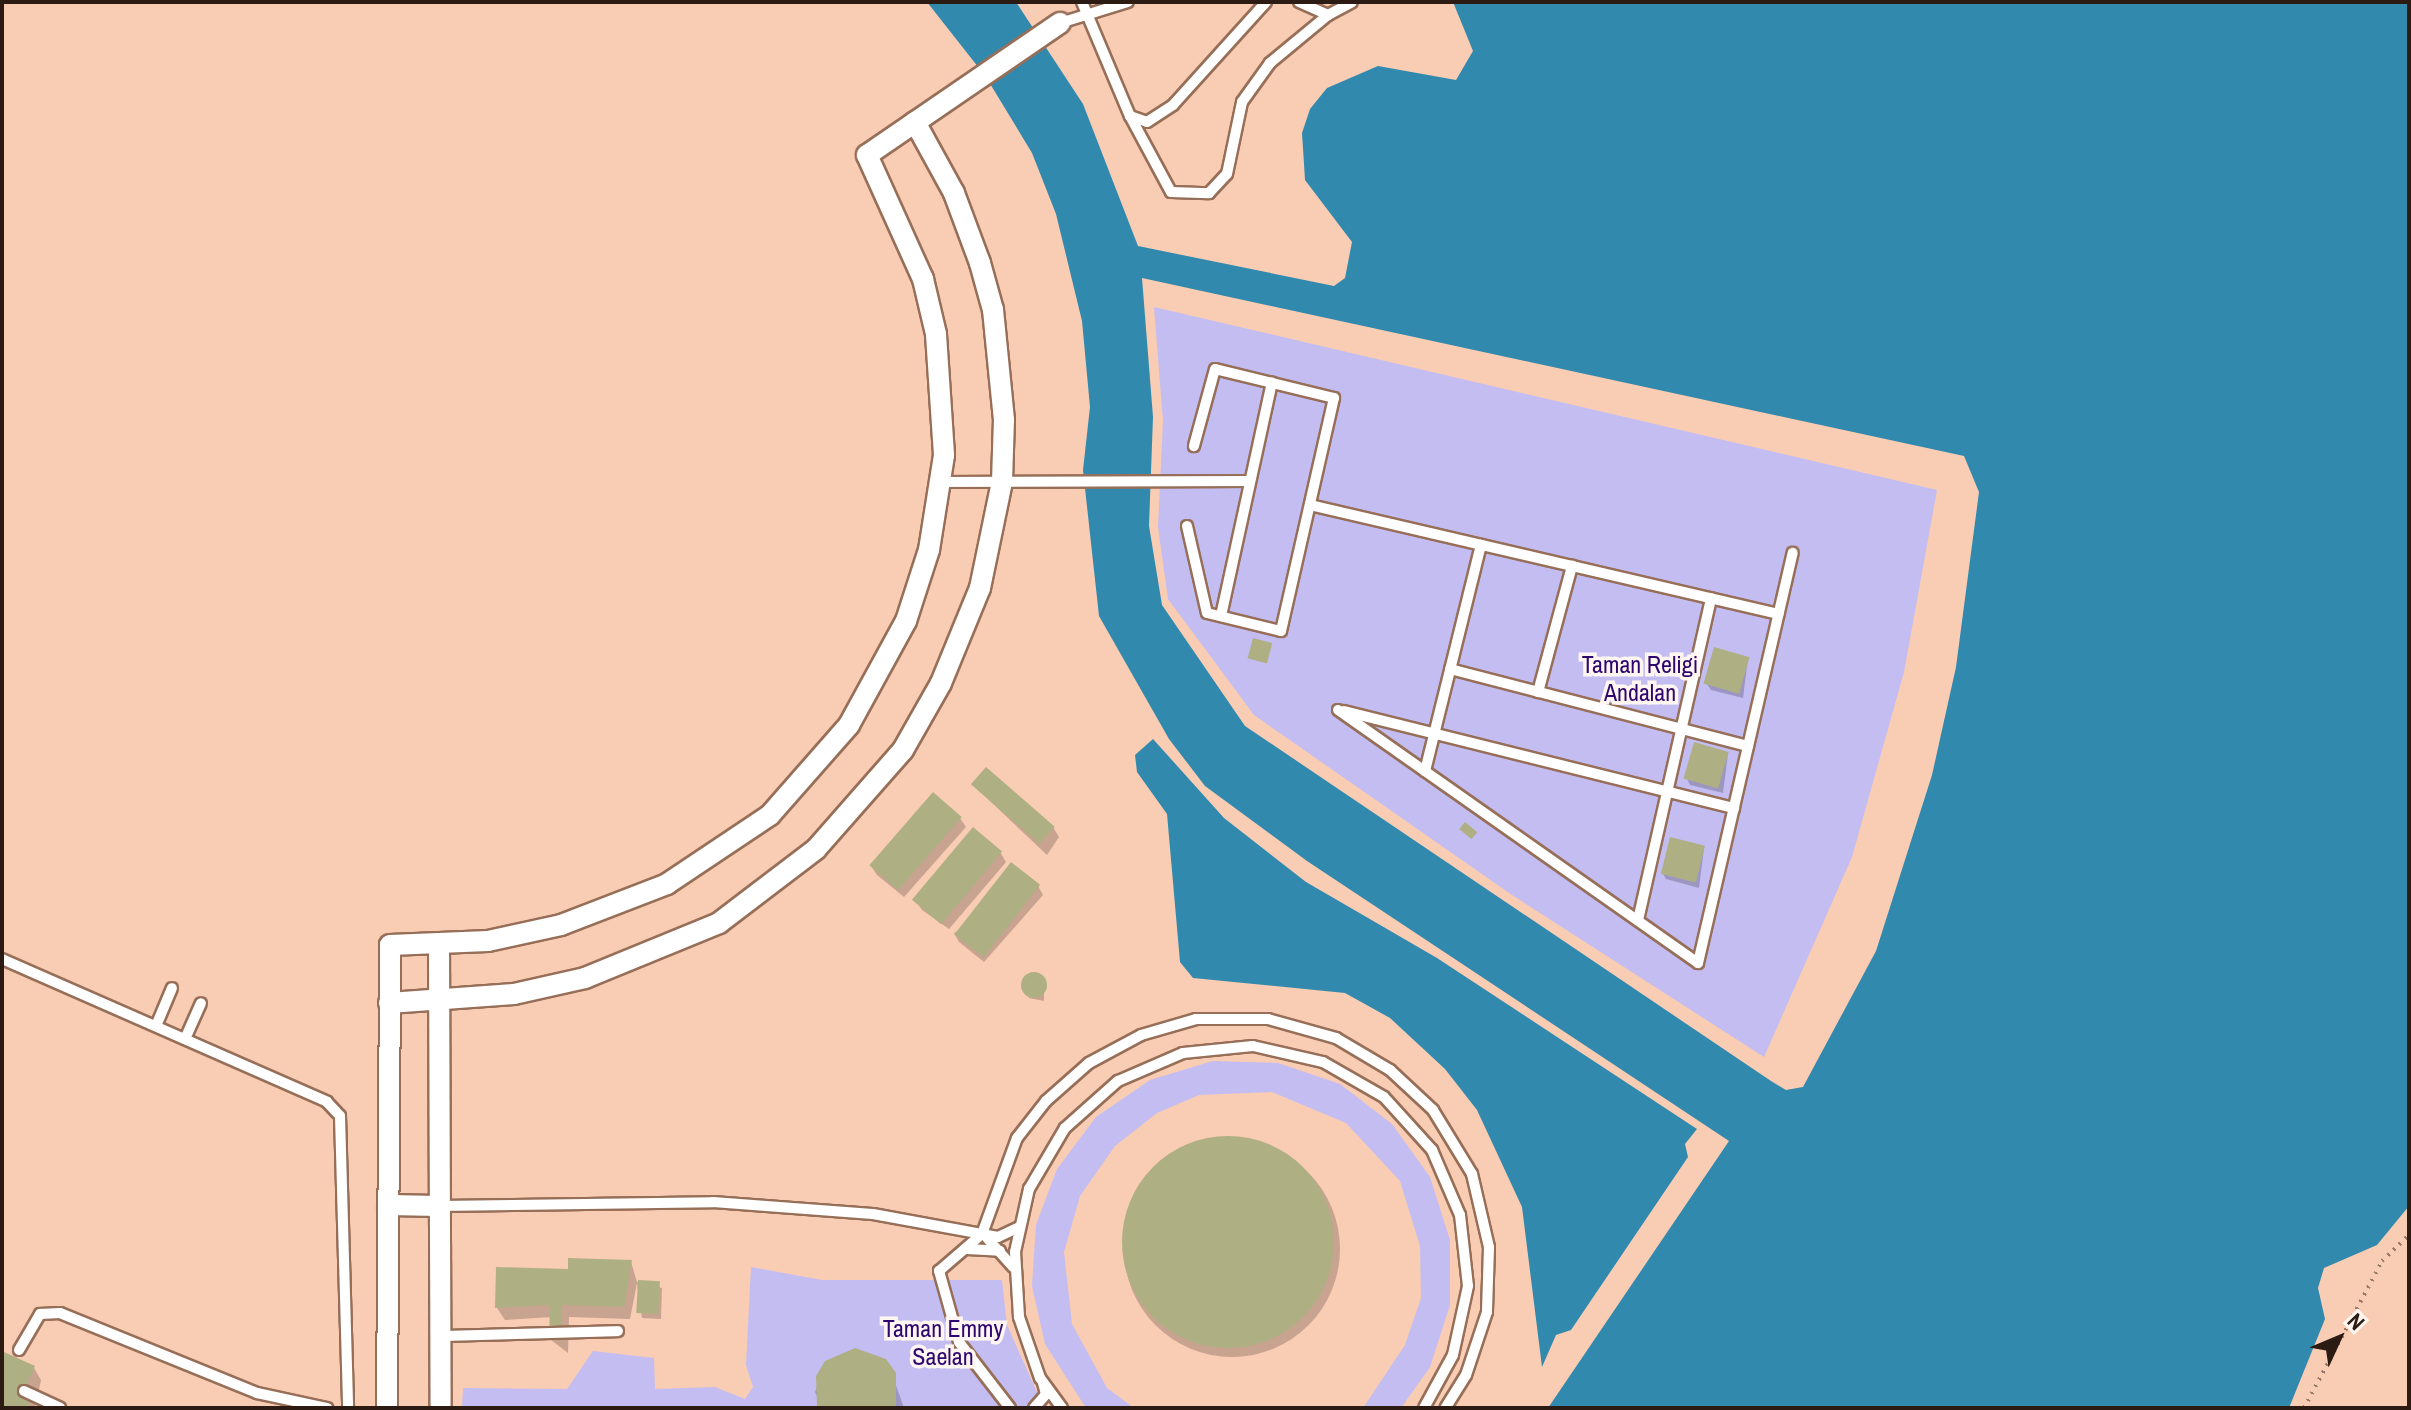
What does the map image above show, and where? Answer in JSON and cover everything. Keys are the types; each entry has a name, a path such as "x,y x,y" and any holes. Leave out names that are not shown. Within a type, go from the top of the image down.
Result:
{"street":[{"path":"387,1408 390,945 439,946 561,925 627,903 707,861 770,815 826,755 876,684 906,621 942,482 936,334 899,217 867,155 1060,23"},
{"path":"389,1003 440,1002 585,978 653,955 719,923 816,849 903,750 941,683 980,588 1002,482 993,310 954,193 915,122"},
{"path":"439,946 441,1408"},
{"path":"388,1205 440,1206"}],"lane":[{"path":"1060,23 1084,7 1128,2"},
{"path":"1130,116 1159,118 1266,2"},
{"path":"1299,2 1328,15"},
{"path":"1084,7 1130,116 1171,192 1209,193 1227,174 1242,102 1270,63 1328,15 1352,2"},
{"path":"1187,526 1207,613 1281,631 1334,398 1215,369 1194,446"},
{"path":"1221,616 1272,383"},
{"path":"942,482 1164,484 1250,481"},
{"path":"1310,505 1779,614"},
{"path":"1425,771 1481,545"},
{"path":"1734,808 1338,710 1698,963 1734,808 1748,746 1793,553"},
{"path":"1538,692 1572,566"},
{"path":"1638,920 1711,598"},
{"path":"1450,669 1748,746"},
{"path":"2,959 327,1102 340,1116 348,1408"},
{"path":"156,1026 172,988"},
{"path":"185,1039 201,1003"},
{"path":"1010,1408 959,1342 939,1271 982,1234 1017,1138 1046,1101 1089,1063 1141,1035 1196,1019 1268,1019 1336,1038 1390,1070 1433,1110 1472,1174 1489,1247 1487,1312 1466,1375 1445,1408"},
{"path":"1034,1408 1046,1394 1019,1317 1016,1272 1029,1189 1065,1128 1118,1081 1183,1053 1253,1046 1323,1062 1384,1097 1422,1140 1460,1215 1468,1286 1453,1355 1424,1408"},
{"path":"440,1206 713,1202 873,1214 998,1237 1022,1223"},
{"path":"987,1215 998,1237"},
{"path":"982,1234 1006,1254 1016,1272"},
{"path":"967,1249 1006,1254"},
{"path":"19,1350 40,1314 60,1313 257,1393 327,1408"},
{"path":"440,1336 618,1331"},
{"path":"1042,1381 1062,1408"},
{"path":"24,1391 60,1408"}],"path":[{"path":"2304,1408 2382,1261 2409,1235"}],"green space":[{"name":"Taman Religi Andalan","path":"1154,307 1937,490 1904,672 1852,857 1764,1057 1512,895 1254,715 1168,599 1158,527 1163,421"},
{"path":"1213,1061 1278,1063 1340,1084 1392,1124 1430,1177 1450,1240 1450,1305 1430,1367 1401,1408 1363,1408 1405,1345 1421,1298 1420,1246 1400,1181 1346,1123 1272,1092 1199,1095 1157,1113 1115,1146 1080,1196 1064,1252 1072,1324 1107,1388 1134,1408 1086,1408 1045,1344 1032,1286 1036,1225 1057,1169 1096,1117 1150,1080"},
{"name":"Taman Emmy Saelan","path":"751,1267 822,1280 1002,1280 1007,1325 1044,1408 462,1408 463,1388 567,1389 593,1351 654,1358 655,1389 715,1387 745,1399 753,1387 746,1365"}],"water":[{"path":"927,2 1016,2 1083,104 1138,246 1334,286 1345,278 1352,242 1305,180 1302,133 1310,109 1327,88 1378,66 1456,80 1473,51 1453,2 2409,2 2409,1206 2377,1245 2324,1268 2318,1288 2325,1319 2289,1408 1548,1408 1729,1141 1307,861 1205,786 1169,739 1099,616 1083,470 1090,407 1082,321 1056,214 1032,153 986,77","holes":["1142,278 1964,456 1979,492 1956,667 1932,775 1876,951 1803,1087 1786,1090 1245,726 1162,605 1149,526 1153,417"]},
{"path":"1153,739 1224,818 1306,882 1437,958 1697,1129 1685,1144 1688,1157 1571,1330 1556,1335 1542,1367 1522,1207 1477,1110 1445,1069 1390,1018 1345,993 1193,978 1180,962 1167,814 1137,772 1135,755"}],"building":[{"path":"1253,638 1272,643 1267,663 1248,658"},
{"path":"1714,647 1750,657 1739,694 1704,684"},
{"path":"1694,742 1729,752 1718,788 1684,779"},
{"path":"986,767 1055,827 1040,844 971,784"},
{"path":"933,792 962,817 898,890 869,865"},
{"path":"1465,822 1477,832 1471,839 1459,829"},
{"path":"973,827 1002,851 941,924 912,900"},
{"path":"1670,837 1705,846 1696,883 1661,874"},
{"path":"1011,862 1040,885 984,957 954,934"},
{"path":"1034,972 1043,976 1047,985 1043,994 1034,998 1025,994 1021,985 1025,976"},
{"path":"1228,1136 1269,1144 1303,1167 1326,1201 1334,1242 1326,1283 1303,1317 1269,1340 1228,1348 1187,1340 1153,1317 1130,1283 1122,1242 1130,1201 1153,1167 1187,1144"},
{"path":"568,1258 632,1260 624,1307 562,1305 562,1341 549,1340 550,1305 495,1308 496,1267 568,1269"},
{"path":"638,1280 660,1281 658,1314 636,1313"},
{"path":"855,1348 886,1359 896,1373 896,1408 817,1408 816,1376 825,1361"},
{"path":"4,1352 35,1366 23,1394 31,1398 27,1408 2,1408"}]}
